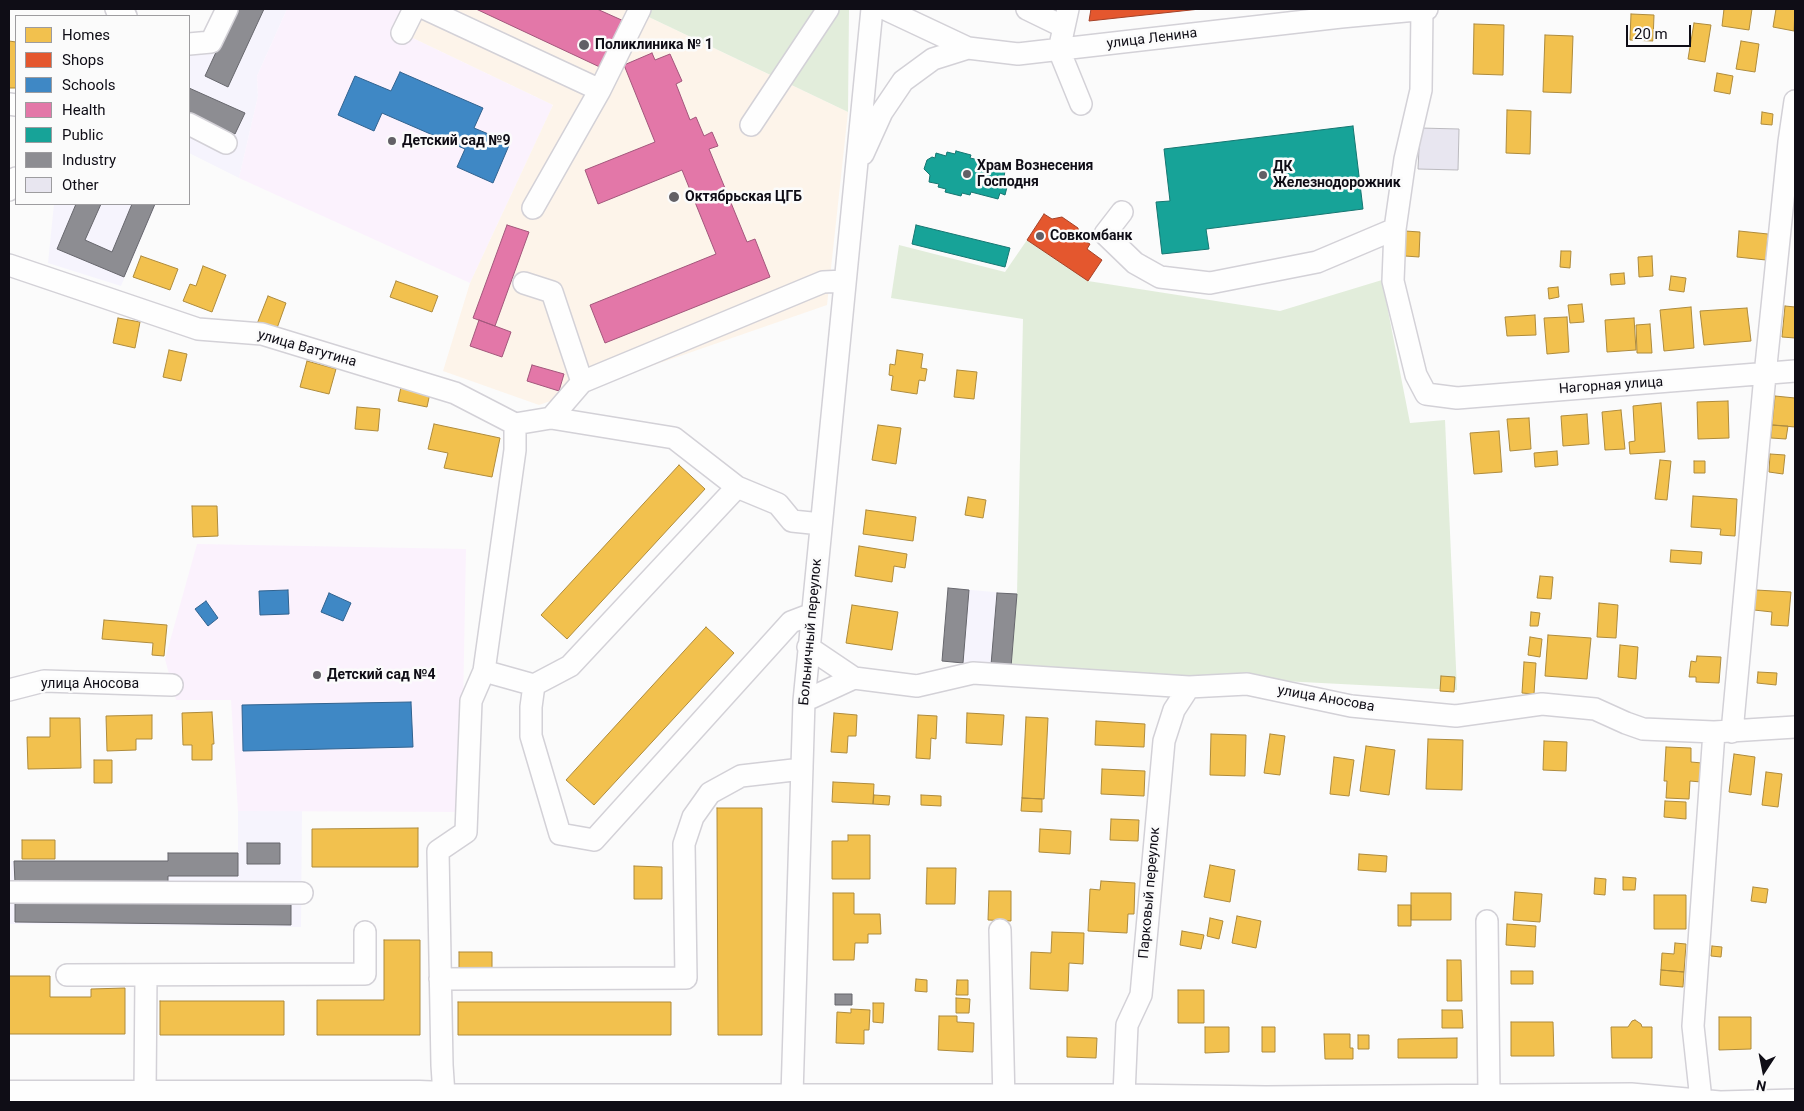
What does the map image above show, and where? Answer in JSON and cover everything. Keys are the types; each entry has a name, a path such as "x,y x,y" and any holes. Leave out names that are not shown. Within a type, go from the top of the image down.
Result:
{"main road":[{"path":"9,1094 109,1098 145,1093 308,1098 444,1099"}],"street":[{"path":"190,44 211,42 227,9"},
{"path":"402,33 414,9"},
{"path":"426,9 600,90"},
{"path":"533,208 600,90 640,9"},
{"path":"751,125 828,9"},
{"name":"Больничный переулок","path":"792,1095 804,701 872,9"},
{"name":"улица Ленина","path":"885,9 968,48 1018,54 1427,9"},
{"path":"1027,9 1066,18 1059,50 1081,104"},
{"path":"1122,212 1105,234 1136,262 1160,277 1210,283 1318,262 1395,230 1405,159 1421,90 1422,9"},
{"name":"Больничный переулок","path":"856,170 882,112 903,81 933,59 968,48"},
{"path":"1713,1101 1693,1026 1723,732 1766,375 1789,142 1795,101"},
{"path":"190,125 226,143"},
{"name":"Нагорная улица","path":"1395,230 1393,281 1416,375 1426,394 1457,398 1766,375 1795,371"},
{"name":"улица Ватутина","path":"9,266 198,329 262,334 455,393 515,424"},
{"path":"524,282 552,292 582,382"},
{"path":"551,418 582,382 823,282 845,282"},
{"path":"821,524 792,521 778,504 736,487 674,438 551,418 515,424 516,450 484,671 471,701 466,832 438,851 444,1099 792,1095 1125,1098 1632,1094 1713,1101 1795,1100"},
{"path":"484,671 534,685 570,666 736,487"},
{"path":"534,685 531,707 531,736 560,834 594,840 792,622 812,614"},
{"name":"улица Аносова","path":"808,647 854,678 917,686 973,673 1189,687 1247,684 1351,706 1456,716 1542,704 1595,709 1643,729 1723,732 1795,727"},
{"path":"804,701 854,678"},
{"name":"улица Аносова","path":"9,690 44,681 172,685"},
{"name":"Парковый переулок","path":"1125,1098 1127,1025 1141,995 1164,741 1174,710 1189,687"},
{"path":"440,979 686,978 684,844 693,817 710,793 741,776 802,769"},
{"path":"9,892 302,893"},
{"path":"1487,921 1489,1094"},
{"path":"1000,930 1004,1098"},
{"path":"67,975 365,974 364,932"},
{"path":"145,1093 146,975"}],"shaded area":[{"path":"219,9 287,9 257,76 258,96 239,178 190,154 190,34 209,29"},
{"name":"Детский сад №9","path":"287,9 401,9 392,28 553,105 470,283 239,178 258,96 257,76"},
{"name":"Октябрьская ЦГБ","path":"401,9 632,9 848,112 827,305 539,405 443,371 470,283 553,105 392,28"},
{"path":"54,205 156,205 121,286 48,263"},
{"name":"Детский сад №4","path":"197,544 466,549 461,812 238,811 231,700 176,700 165,659"},
{"path":"948,588 1017,594 1011,667 943,661"},
{"path":"238,811 302,811 301,927 10,924 11,861 167,861 168,853 238,853"}],"green space":[{"path":"632,9 849,9 848,112 781,80"},
{"path":"1027,240 1088,281 1280,311 1382,280 1410,423 1445,420 1457,690 1011,667 1017,594 1023,319 891,298 899,245 1005,272"}],"building: Homes":[{"path":"1724,9 1752,9 1749,30 1722,26"},
{"path":"1776,9 1795,9 1794,31 1773,27"},
{"path":"1631,14 1654,15 1653,41 1630,40"},
{"path":"1694,23 1711,25 1705,62 1688,59"},
{"path":"1474,24 1504,25 1503,75 1473,74"},
{"path":"1545,35 1573,36 1571,93 1543,92"},
{"path":"9,41 15,42 15,88 9,88"},
{"path":"1741,41 1759,44 1755,72 1736,69"},
{"path":"1717,73 1733,76 1730,94 1714,91"},
{"path":"1507,110 1531,111 1530,154 1506,153"},
{"path":"1762,112 1773,114 1772,125 1761,124"},
{"path":"1405,231 1420,232 1419,257 1405,256"},
{"path":"1739,231 1768,234 1766,260 1737,257"},
{"path":"1561,251 1571,251 1570,268 1560,267"},
{"path":"141,256 178,269 170,290 133,277"},
{"path":"1652,256 1653,276 1639,277 1638,257"},
{"path":"203,266 226,275 212,312 183,301 190,284 196,286"},
{"path":"1624,273 1625,284 1611,285 1610,274"},
{"path":"1671,276 1686,278 1684,292 1669,290"},
{"path":"396,281 438,296 432,312 390,297"},
{"path":"1558,287 1559,297 1549,299 1548,288"},
{"path":"268,296 286,303 276,331 257,324"},
{"path":"1582,304 1584,322 1570,323 1568,305"},
{"path":"1785,306 1795,307 1795,338 1782,337"},
{"path":"1691,307 1694,348 1664,351 1660,310"},
{"path":"1747,308 1751,341 1704,345 1700,311"},
{"path":"1535,315 1536,335 1507,336 1505,317"},
{"path":"1567,317 1569,352 1547,354 1544,318"},
{"path":"118,318 140,322 135,348 113,343"},
{"path":"1634,318 1636,350 1607,352 1605,320"},
{"path":"1650,324 1652,353 1637,353 1636,325"},
{"path":"169,350 187,354 181,381 163,377"},
{"path":"897,350 923,354 921,368 927,369 925,381 919,380 917,394 891,390 893,376 889,375 890,364 895,365"},
{"path":"307,361 336,369 329,394 300,387"},
{"path":"957,370 977,372 974,399 954,397"},
{"path":"401,387 430,393 427,407 398,401"},
{"path":"1775,396 1795,398 1795,427 1772,425"},
{"path":"1728,401 1729,438 1698,439 1697,402"},
{"path":"1661,403 1665,452 1630,454 1629,442 1635,441 1633,406"},
{"path":"357,407 380,409 378,431 355,429"},
{"path":"1621,410 1625,449 1605,450 1602,412"},
{"path":"1587,414 1589,444 1563,446 1561,416"},
{"path":"1529,418 1531,449 1510,451 1507,419"},
{"path":"434,424 500,438 492,477 444,468 448,453 428,449"},
{"path":"878,425 901,428 896,464 872,460"},
{"path":"1772,425 1788,426 1786,439 1771,438"},
{"path":"1499,431 1502,472 1474,474 1470,433"},
{"path":"1557,451 1558,465 1535,467 1534,453"},
{"path":"1770,454 1785,455 1783,474 1769,472"},
{"path":"1660,460 1671,461 1667,500 1655,499"},
{"path":"1694,461 1705,461 1705,473 1694,473"},
{"path":"679,465 705,489 567,639 541,615"},
{"path":"1693,496 1737,499 1735,536 1720,535 1721,529 1691,527"},
{"path":"968,497 986,500 983,518 965,515"},
{"path":"192,506 217,506 218,536 193,537"},
{"path":"866,510 916,517 913,541 863,534"},
{"path":"859,546 907,554 905,568 894,566 892,582 855,576"},
{"path":"1671,550 1702,552 1701,564 1670,562"},
{"path":"1540,576 1553,577 1551,599 1537,598"},
{"path":"1756,590 1791,592 1788,626 1771,625 1772,612 1754,610"},
{"path":"1599,603 1618,605 1616,638 1597,637"},
{"path":"852,605 898,612 892,650 846,643"},
{"path":"1531,612 1540,613 1538,626 1530,626"},
{"path":"104,620 167,625 164,656 152,655 153,643 102,639"},
{"path":"706,627 734,653 594,805 566,780"},
{"path":"1548,635 1591,638 1587,679 1545,676"},
{"path":"1530,637 1542,639 1540,657 1528,655"},
{"path":"1620,645 1638,647 1636,679 1618,677"},
{"path":"1697,656 1721,657 1719,683 1696,682 1696,677 1689,677 1691,661 1696,662"},
{"path":"1524,662 1536,663 1534,694 1522,693"},
{"path":"1758,672 1777,673 1776,685 1757,683"},
{"path":"1441,676 1455,677 1454,692 1440,691"},
{"path":"212,712 214,744 212,744 212,760 192,760 192,745 183,745 182,713"},
{"path":"834,713 857,715 856,736 848,736 847,753 831,752"},
{"path":"967,713 1004,715 1002,745 966,743"},
{"path":"152,715 152,739 136,739 136,750 107,751 106,716"},
{"path":"918,715 937,716 936,739 931,738 930,759 916,758"},
{"path":"1026,717 1048,718 1044,799 1022,798"},
{"path":"50,718 80,718 81,768 28,769 27,737 50,737"},
{"path":"1096,721 1145,724 1144,747 1095,745"},
{"path":"1211,734 1246,735 1245,776 1210,775"},
{"path":"1270,734 1285,736 1280,775 1264,773"},
{"path":"1428,739 1463,740 1462,790 1426,789"},
{"path":"1544,741 1567,742 1566,771 1543,770"},
{"path":"1366,746 1395,750 1389,795 1360,791"},
{"path":"1666,747 1691,748 1691,762 1702,763 1701,782 1690,781 1689,799 1666,798 1667,781 1664,781"},
{"path":"1734,754 1755,757 1751,795 1729,792"},
{"path":"1334,757 1354,760 1349,796 1330,794"},
{"path":"94,760 112,760 112,783 94,783"},
{"path":"1102,769 1145,771 1144,796 1101,794"},
{"path":"1766,772 1782,774 1778,807 1762,805"},
{"path":"833,782 874,784 873,804 832,802"},
{"path":"874,795 890,796 889,805 873,804"},
{"path":"921,795 941,796 941,806 921,805"},
{"path":"1022,798 1042,799 1042,812 1021,811"},
{"path":"1665,801 1686,802 1686,819 1664,817"},
{"path":"717,808 762,808 762,1035 718,1035"},
{"path":"1111,819 1139,820 1138,841 1110,840"},
{"path":"418,828 418,867 312,867 312,829"},
{"path":"1040,829 1071,831 1070,854 1039,852"},
{"path":"848,835 870,835 870,879 832,879 832,841 848,841"},
{"path":"22,840 55,840 55,859 22,859"},
{"path":"1359,854 1387,856 1386,872 1358,870"},
{"path":"1210,865 1235,870 1230,902 1204,897"},
{"path":"634,866 662,867 662,899 634,899"},
{"path":"927,868 956,868 955,904 926,904"},
{"path":"1623,877 1636,878 1635,890 1623,890"},
{"path":"1595,878 1606,879 1605,895 1594,894"},
{"path":"1101,881 1135,883 1134,914 1128,914 1127,933 1088,931 1090,889 1100,890"},
{"path":"1753,887 1768,889 1766,903 1751,901"},
{"path":"989,891 1011,891 1011,921 988,920"},
{"path":"1515,892 1542,894 1540,922 1513,920"},
{"path":"833,893 854,893 854,914 880,914 881,934 868,934 868,943 855,943 854,960 833,960"},
{"path":"1411,893 1451,893 1451,920 1411,920"},
{"path":"1654,895 1686,895 1686,929 1654,929"},
{"path":"1398,905 1411,905 1411,926 1398,926"},
{"path":"1237,916 1261,921 1256,948 1232,943"},
{"path":"1210,918 1223,921 1219,939 1207,936"},
{"path":"1507,924 1536,926 1535,947 1506,945"},
{"path":"1182,931 1204,935 1201,949 1180,945"},
{"path":"1052,932 1084,933 1083,964 1069,963 1068,991 1030,989 1031,952 1051,953"},
{"path":"384,940 420,940 420,1035 317,1035 317,1000 384,1000"},
{"path":"1675,943 1686,944 1684,972 1661,970 1662,953 1674,954"},
{"path":"1712,946 1722,947 1721,957 1711,956"},
{"path":"459,952 492,952 492,970 459,970"},
{"path":"1447,960 1461,960 1462,1001 1447,1001"},
{"path":"1661,970 1684,972 1683,987 1660,985"},
{"path":"1511,971 1533,971 1533,984 1511,984"},
{"path":"9,976 50,976 50,997 91,997 91,989 125,988 125,1034 9,1034"},
{"path":"916,979 927,980 927,992 915,991"},
{"path":"957,980 968,980 968,995 956,995"},
{"path":"1178,990 1204,990 1204,1023 1178,1023"},
{"path":"956,998 970,999 969,1013 956,1013"},
{"path":"160,1001 284,1001 284,1035 160,1035"},
{"path":"458,1002 671,1002 671,1035 458,1035"},
{"path":"873,1003 884,1003 883,1023 873,1022"},
{"path":"851,1009 870,1010 869,1030 864,1030 864,1044 836,1043 837,1012 851,1013"},
{"path":"1442,1010 1462,1010 1463,1028 1442,1028"},
{"path":"939,1016 957,1016 957,1022 974,1023 973,1052 938,1050"},
{"path":"1719,1017 1751,1017 1751,1049 1719,1050"},
{"path":"1635,1020 1642,1027 1652,1027 1652,1058 1612,1058 1611,1027 1628,1027"},
{"path":"1511,1022 1553,1022 1554,1056 1511,1056"},
{"path":"1205,1027 1229,1027 1229,1052 1205,1053"},
{"path":"1262,1027 1275,1027 1275,1052 1262,1052"},
{"path":"1324,1034 1350,1034 1350,1048 1353,1048 1353,1059 1325,1059"},
{"path":"1358,1035 1369,1035 1369,1049 1358,1049"},
{"path":"1067,1037 1097,1038 1096,1058 1067,1057"},
{"path":"1457,1038 1457,1058 1398,1058 1398,1039"}],"building: Shops":[{"path":"1091,9 1200,9 1089,21"},
{"path":"1044,214 1052,219 1062,217 1078,228 1079,238 1090,244 1087,249 1102,260 1088,281 1027,240"}],"building: Schools":[{"path":"400,72 483,108 474,128 510,143 493,183 457,167 465,149 382,113 374,131 338,115 355,76 391,91"},
{"path":"288,590 289,614 260,615 259,591"},
{"path":"329,593 351,603 343,621 321,612"},
{"path":"206,601 218,618 208,626 195,609"},
{"path":"411,702 413,747 243,751 242,705"}],"building: Health":[{"name":"Поликлиника № 1","path":"476,9 597,9 626,22 604,69"},
{"path":"652,53 655,60 670,54 682,81 676,84 690,120 696,117 704,136 712,132 718,146 709,149 747,242 755,239 770,277 605,343 590,305 716,254 682,170 598,204 585,170 655,142 624,65"},
{"path":"507,225 529,232 495,326 473,318"},
{"path":"479,320 511,332 502,357 470,346"},
{"path":"532,365 564,374 559,391 527,381"}],"building: Public":[{"name":"ДК Железнодорожник","path":"1353,126 1363,209 1206,229 1209,249 1162,254 1156,202 1170,201 1164,149"},
{"name":"Храм Вознесения Господня","path":"956,151 971,155 970,158 979,160 978,164 1005,171 1004,177 1009,179 1005,195 1000,193 998,199 971,192 970,195 962,193 961,196 945,192 946,189 938,187 939,184 929,182 930,175 924,169 927,160 932,157 935,158 936,153 946,156 947,152 955,154"},
{"path":"916,225 1010,248 1005,267 912,244"}],"building: Industry":[{"path":"236,9 264,9 228,87 205,76"},
{"path":"190,88 245,113 235,134 190,113"},
{"path":"76,205 101,205 85,240 112,252 132,205 155,205 124,277 57,249"},
{"path":"948,588 969,590 963,663 942,661"},
{"path":"997,593 1017,594 1011,667 991,665"},
{"path":"247,843 280,843 280,864 247,864"},
{"path":"168,853 238,853 238,876 168,876 168,882 15,883 14,861 168,861"},
{"path":"15,902 291,904 291,925 15,922"},
{"path":"835,994 852,994 852,1005 835,1005"}],"building: Other":[{"path":"1420,128 1459,129 1458,170 1418,169"}],"place":[{"name":"Поликлиника № 1","path":"584,45"},
{"name":"Детский сад №9","path":"392,141"},
{"name":"Храм Вознесения Господня","path":"967,174"},
{"name":"ДК Железнодорожник","path":"1263,175"},
{"name":"Октябрьская ЦГБ","path":"674,197"},
{"name":"Совкомбанк","path":"1040,236"},
{"name":"Детский сад №4","path":"317,675"}]}
